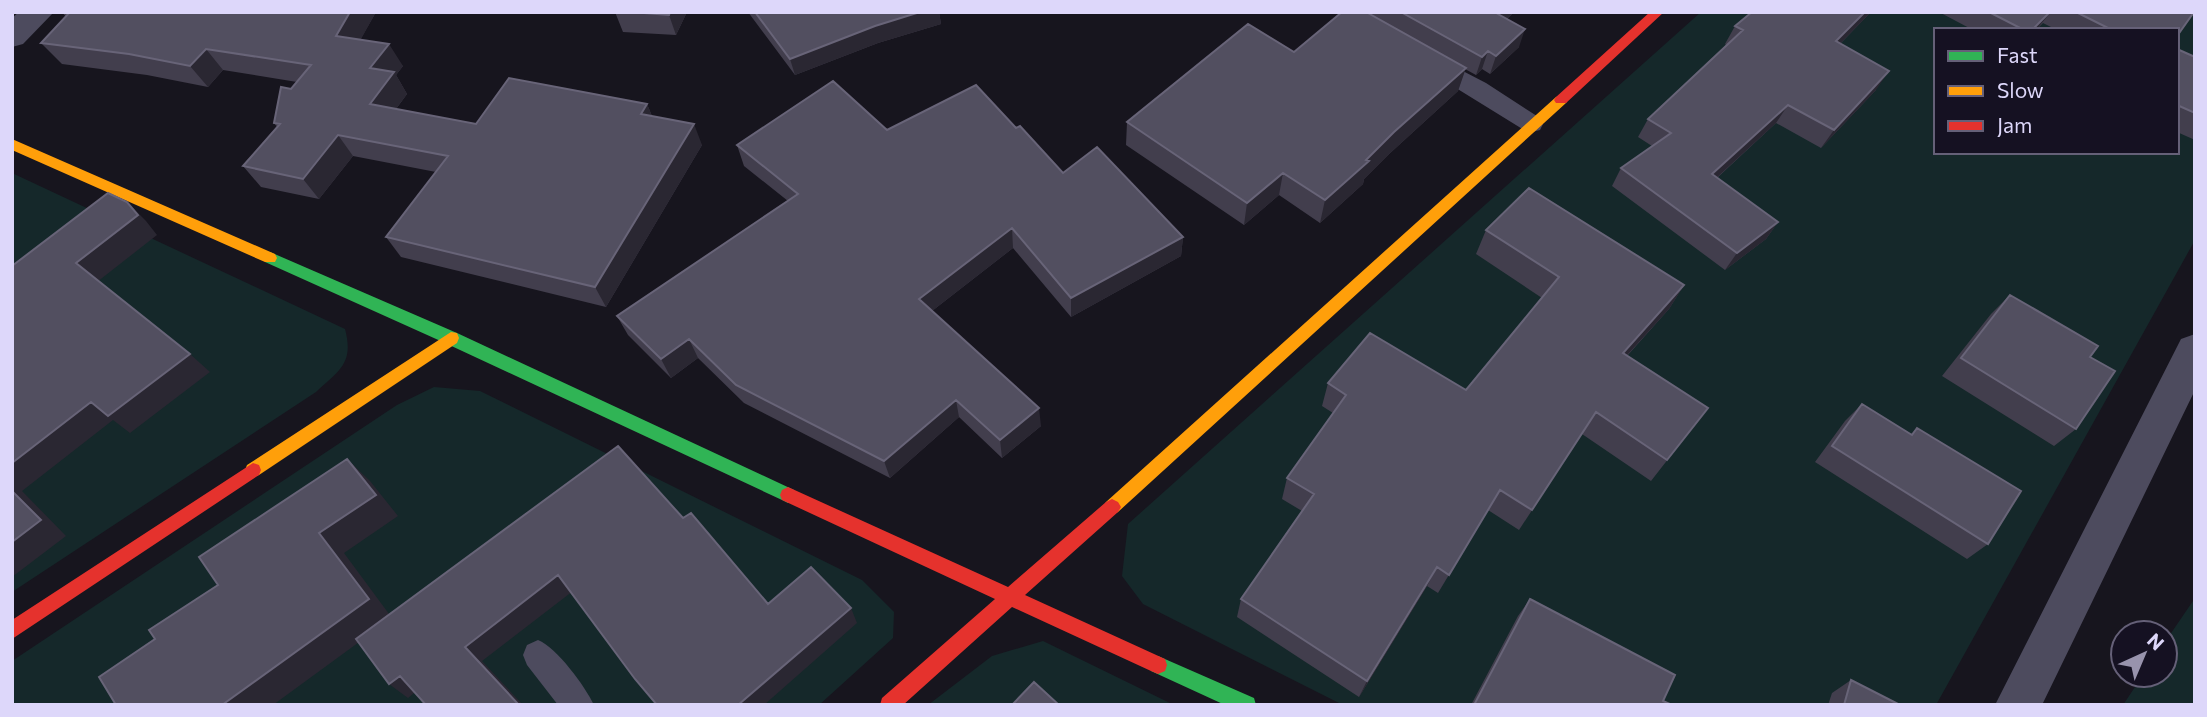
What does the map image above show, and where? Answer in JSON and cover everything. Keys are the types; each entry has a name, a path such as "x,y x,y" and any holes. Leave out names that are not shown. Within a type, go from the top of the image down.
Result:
{"street":[{"path":"12,36 39,12"},
{"path":"889,705 1011,599 1658,12"},
{"path":"12,144 451,338 1011,599 1247,705"},
{"path":"12,629 451,338"},
{"path":"2018,705 2195,350"}],"lane":[{"path":"1409,50 1478,89 1532,124"},
{"path":"538,656 578,705"}],"green space":[{"path":"1701,12 2195,12 2195,240 1936,705 1343,705 1143,604 1122,576 1128,524"},
{"path":"12,173 345,329 348,350 343,365 316,392 12,592"},
{"path":"434,387 480,391 862,580 894,612 893,638 819,705 12,705 12,661 397,405"},
{"path":"2195,598 2195,705 2123,705 2134,689 2179,689 2179,621"},
{"path":"1043,641 1174,705 928,705 992,656"}],"building":[{"path":"70,12 350,12 336,36 389,44 370,68 394,72 370,104 476,124 509,78 647,104 641,114 694,124 595,287 386,237 448,156 338,135 303,179 243,166 280,124 274,123 281,87 291,89 311,65 206,49 190,66 129,54 41,43"},
{"path":"631,12 670,12 669,15"},
{"path":"755,12 920,12 875,26 790,59"},
{"path":"1342,12 1366,12 1466,68 1394,132 1366,160 1369,161 1325,200 1283,173 1247,203 1127,122 1248,24 1294,52"},
{"path":"1401,12 1500,12 1498,14 1525,29 1496,56 1488,51 1482,57"},
{"path":"1752,12 1865,12 1836,41 1889,71 1834,130 1788,105 1712,174 1778,222 1737,253 1621,168 1671,133 1648,119 1743,30 1735,26"},
{"path":"1989,12 2050,12 2034,28 2020,28"},
{"path":"2076,12 2194,12 2179,33 2179,28 2108,28"},
{"path":"2179,50 2195,57 2195,113 2179,106"},
{"path":"833,81 887,130 976,85 1016,128 1020,126 1063,173 1097,147 1183,237 1071,298 1012,228 919,299 1039,408 1000,440 956,400 884,461 736,385 689,339 661,359 617,316 798,194 737,145"},
{"path":"1529,188 1684,285 1623,353 1708,408 1667,460 1596,412 1532,510 1500,490 1449,575 1437,567 1367,681 1241,599 1314,494 1287,478 1346,395 1328,383 1370,333 1466,390 1559,277 1486,230"},
{"path":"108,193 127,202 138,215 76,263 190,354 108,416 91,402 12,463 12,266"},
{"path":"2010,295 2098,346 2090,357 2115,371 2076,429 1961,358"},
{"path":"1862,404 1912,435 1917,428 2021,491 1988,544 1832,446"},
{"path":"618,446 683,518 691,513 768,604 811,567 851,608 738,705 657,705 558,575 465,647 519,705 426,705 400,676 389,684 356,639"},
{"path":"347,459 376,495 319,533 369,599 222,705 116,705 99,677 155,639 149,630 218,585 199,557"},
{"path":"12,491 41,520 12,542"},
{"path":"1530,599 1675,675 1663,701 1672,705 1474,705"},
{"path":"1851,680 1900,705 1844,705"},
{"path":"1034,682 1059,705 1012,705"}],"traffic: fast":[{"path":"270,258 451,338 788,495"},
{"path":"1158,665 1247,705"}],"traffic: slow":[{"path":"1112,507 1561,100"},
{"path":"12,144 270,258"},
{"path":"253,470 451,338"}],"traffic: jam":[{"path":"1561,100 1658,12"},
{"path":"12,630 253,470"},
{"path":"788,495 1158,665"},
{"path":"889,705 1112,507"}]}
